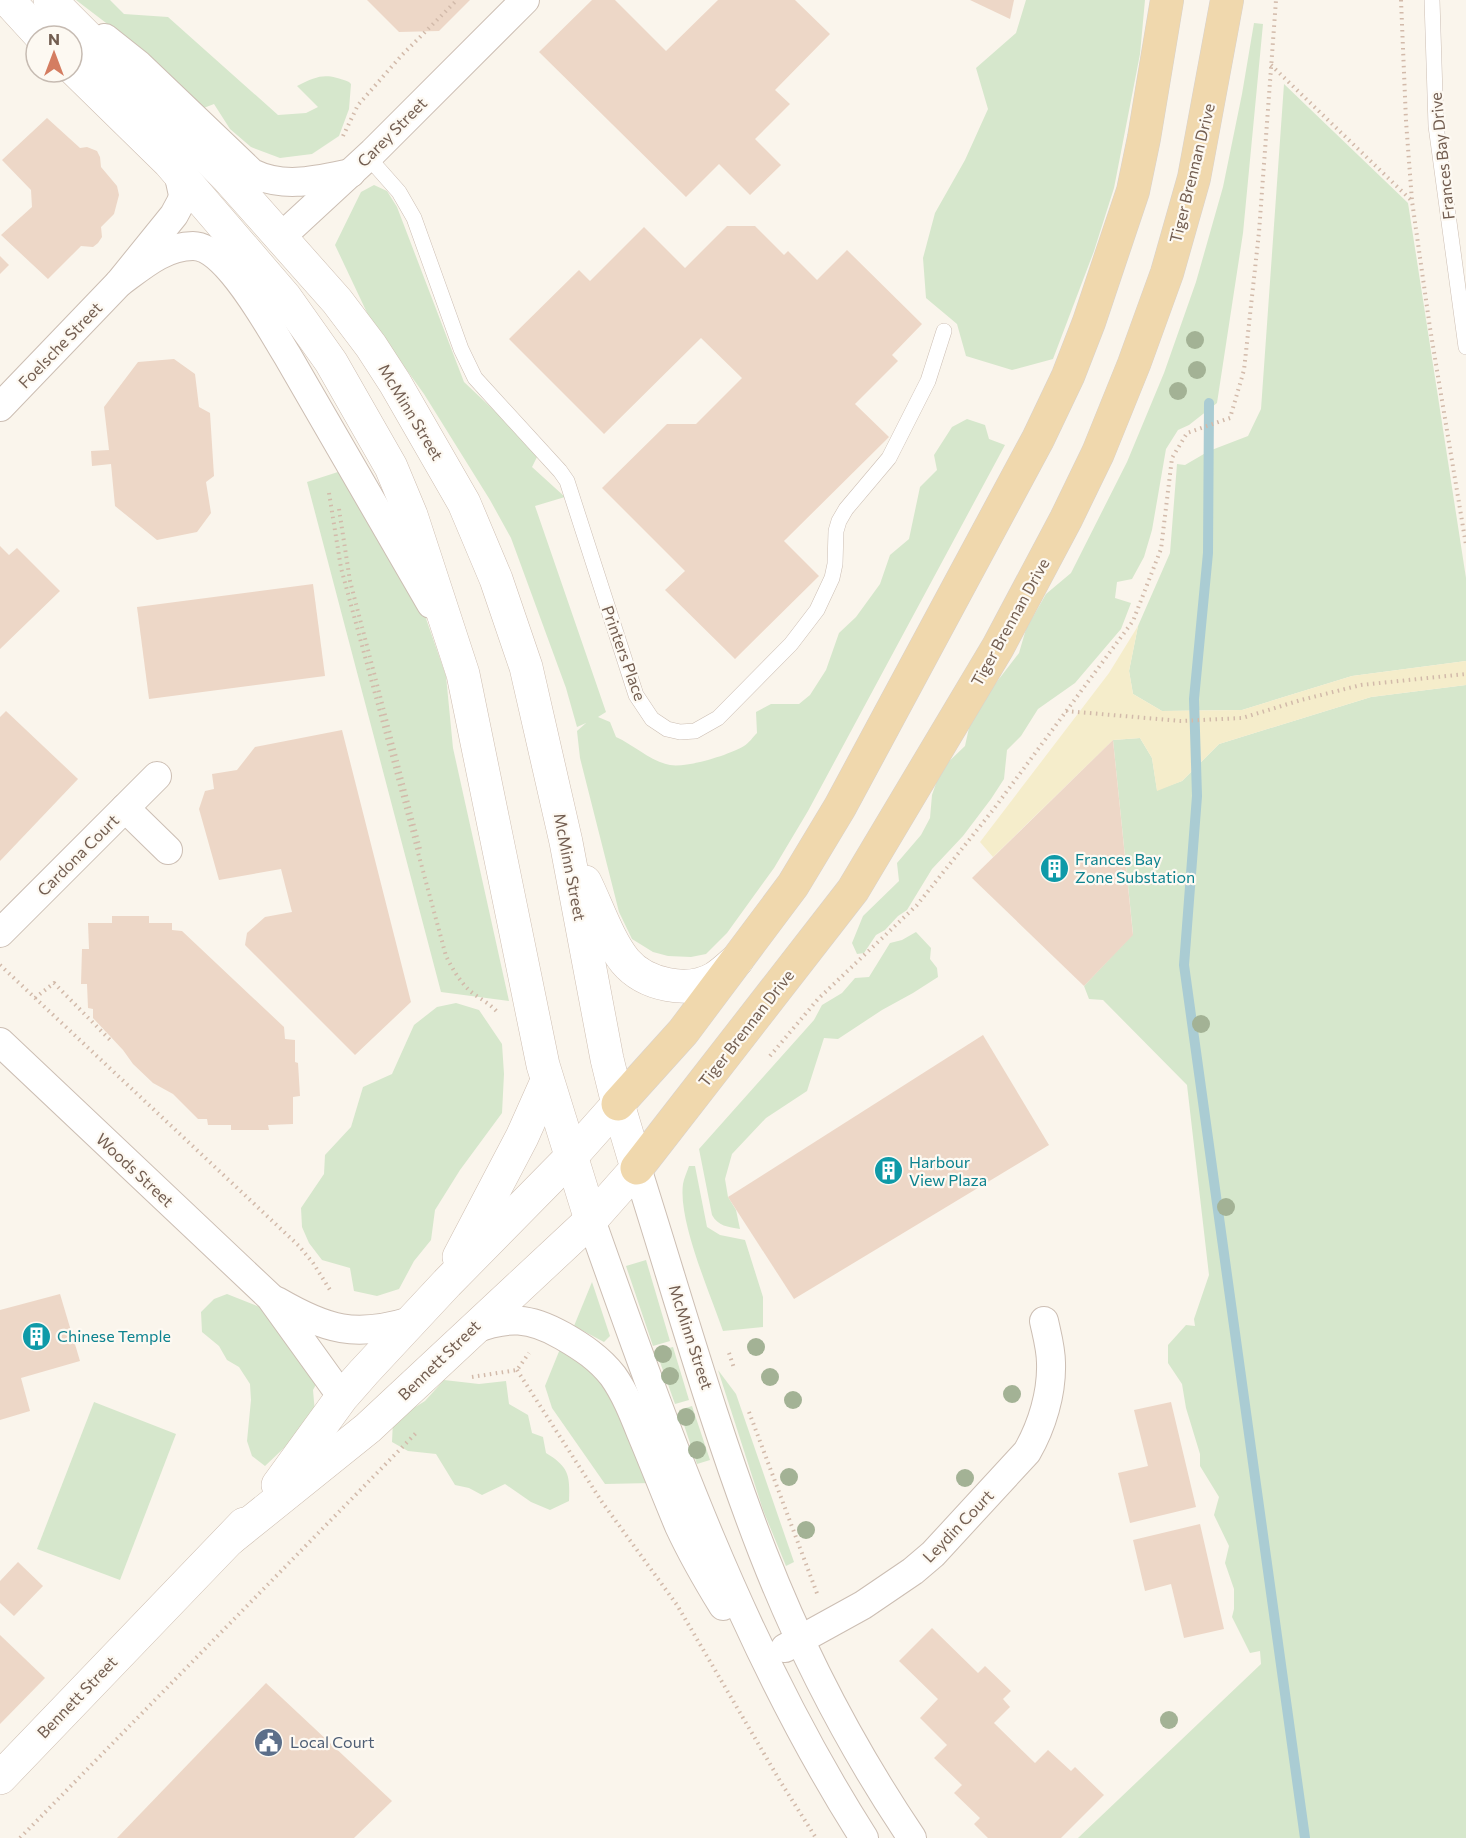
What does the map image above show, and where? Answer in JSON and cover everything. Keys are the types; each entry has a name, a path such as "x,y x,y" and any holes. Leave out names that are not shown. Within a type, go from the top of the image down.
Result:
{"main road":[{"path":"618,1104 683,1032 793,885 840,807 1032,450 1068,376 1093,312 1133,191 1167,0"},
{"name":"Tiger Brennan Drive","path":"637,1168 853,890 998,647 1066,519 1098,453 1167,273 1194,178 1227,0"}],"street":[{"path":"8,0 30,24"},
{"name":"McMinn Street","path":"50,0 227,177 337,301 371,346 429,439 464,502 489,562 525,667 566,843 618,1104 733,1469 763,1554 801,1639 858,1753 912,1838"},
{"path":"55,0 139,65 252,173 284,183 317,180 360,165"},
{"name":"Carey Street","path":"256,262 360,165 525,0"},
{"path":"84,79 178,172 285,297 331,362 391,466 411,514 470,701 547,1081 591,1220 662,1417 721,1564 765,1659 823,1771 864,1838"},
{"name":"Foelsche Street","path":"0,407 119,283 178,208 183,195 178,172"},
{"name":"Foelsche Street","path":"119,283 158,255 184,247 197,246 207,249 222,261 263,317 454,645"},
{"name":"Cardona Court","path":"0,933 157,776"},
{"path":"125,808 168,850"},
{"path":"566,843 618,950 636,972 662,983 677,986 690,985 715,978 739,958"},
{"name":"Woods Street","path":"0,1042 270,1298 342,1397"},
{"name":"Bennett Street","path":"447,1283 522,1137 547,1081"},
{"name":"Bennett Street","path":"0,1778 267,1499 295,1464 342,1397 447,1283 570,1158 618,1104"},
{"name":"Bennett Street","path":"230,1539 368,1428 591,1220 637,1168"},
{"name":"Woods Street","path":"270,1298 316,1321 345,1329 376,1330 411,1321"},
{"path":"470,1331 498,1321 534,1322 576,1343 603,1364 624,1393 696,1560 724,1606 765,1659"},
{"name":"Leydin Court","path":"765,1659 863,1605 926,1560 1027,1452 1039,1428 1050,1380 1050,1351 1044,1321"}],"lane":[{"name":"Frances Bay Drive","path":"1432,0 1436,126 1466,347"},
{"name":"Printers Place","path":"360,165 399,192 414,218 458,341 475,378 567,481 636,695 652,719 667,729 680,732 695,731 718,718 791,644 817,610 832,578 839,521 846,509 889,458 925,388 944,332"}],"path":[{"path":"342,138 358,105 402,55 457,0"},
{"path":"769,1056 818,999 917,905 993,810 1133,621 1161,549 1172,458 1187,433 1230,417 1244,370 1258,232 1276,0"},
{"path":"1401,0 1412,201 1430,328 1466,544"},
{"path":"1271,65 1412,201"},
{"path":"327,484 343,576 446,956 468,990 490,1003"},
{"path":"338,503 350,581 448,956 469,989 490,1003 502,1021"},
{"path":"1065,711 1181,721 1242,718 1361,685 1466,674"},
{"path":"0,965 299,1246 314,1263 335,1300"},
{"path":"34,998 54,982 112,1042"},
{"path":"726,1349 732,1357 736,1379"},
{"path":"470,1378 518,1370 602,1502 676,1605 816,1838"},
{"path":"747,1407 821,1605"},
{"path":"20,1838 420,1429"}],"green space":[{"path":"76,0 110,0 124,14 168,17 278,115 306,113 318,107 297,86 305,82 328,76 349,82 351,84 349,109 339,136 312,154 280,158 251,147 230,129 214,104 201,109 131,42"},
{"path":"1026,0 1145,0 1140,54 1114,188 1094,251 1053,359 1012,370 966,356 957,324 926,298 923,258 935,213 965,160 988,109 976,68 1016,33"},
{"path":"1254,23 1263,24 1243,233 1217,403 1189,425 1178,430 1166,449 1152,530 1144,557 1132,579 1117,582 1115,598 1131,603 1121,629 1075,683 1038,709 1021,736 1007,750 1004,779 991,799 963,836 932,869 907,910 876,935 864,953 857,954 852,943 863,916 899,881 897,863 921,835 930,818 932,795 941,769 965,746 972,714 1019,653 1026,629 1046,594 1071,573 1127,462 1164,373 1196,282 1223,187"},
{"path":"1284,84 1408,203 1466,578 1466,661 1352,676 1242,710 1162,711 1133,694 1129,671 1138,626 1170,553 1177,464 1185,465 1209,451 1248,436 1261,409"},
{"path":"374,185 387,191 397,207 464,382 539,453 532,467 565,497 535,506 606,712 598,717 610,722 616,737 663,763 687,765 737,750 746,745 757,733 756,712 771,704 799,704 810,695 826,670 839,633 856,617 880,584 890,555 909,539 920,487 937,470 934,455 952,427 967,419 985,425 989,439 1005,445 808,811 774,868 727,933 706,954 691,957 668,956 653,952 632,939 619,912 580,758 577,731 586,723 577,727 566,688 511,538 424,394 370,319 335,245 361,192"},
{"path":"341,471 422,607 446,676 453,748 509,1001 441,992 307,482"},
{"path":"1466,685 1466,1838 1078,1838 1261,1664 1260,1651 1250,1653 1232,1617 1234,1589 1225,1563 1229,1546 1214,1515 1219,1497 1200,1466 1200,1454 1186,1408 1182,1384 1168,1363 1168,1345 1186,1325 1195,1326 1194,1319 1209,1275 1187,1085 1103,1000 1089,999 1084,986 1133,934 1113,740 1140,738 1152,758 1157,790 1182,781 1219,744 1371,697"},
{"path":"916,932 931,948 930,959 937,968 938,977 838,1039 824,1038 807,1091 766,1118 732,1154 725,1179 728,1197 736,1210 740,1229 720,1224 712,1215 699,1149 814,1020 822,1005 842,993 855,978 869,977 890,943 902,940"},
{"path":"456,1003 479,1010 502,1044 504,1074 502,1113 460,1170 435,1210 431,1240 414,1261 399,1289 377,1296 354,1291 350,1268 322,1260 309,1243 302,1227 301,1208 324,1174 325,1155 351,1127 363,1087 392,1074 414,1025 437,1007"},
{"path":"689,1166 695,1166 707,1227 720,1235 745,1240 763,1297 763,1327 723,1331 696,1257 685,1217 683,1184"},
{"path":"646,1260 670,1341 653,1346 626,1266"},
{"path":"592,1282 610,1336 604,1342 574,1326"},
{"path":"227,1294 270,1311 319,1379 313,1390 315,1413 305,1428 265,1466 252,1456 247,1441 251,1400 250,1384 239,1367 227,1360 219,1346 202,1332 201,1312 214,1299"},
{"path":"673,1347 689,1400 675,1404 656,1351"},
{"path":"560,1349 590,1368 607,1391 652,1483 605,1484 552,1408 545,1386"},
{"path":"718,1370 736,1394 794,1562 786,1566 763,1510"},
{"path":"444,1380 479,1384 506,1381 509,1404 528,1415 532,1433 543,1437 546,1453 564,1467 569,1484 569,1501 550,1510 531,1502 505,1484 482,1495 469,1488 455,1485 436,1454 408,1451 392,1442 393,1421 425,1401"},
{"path":"94,1402 176,1434 120,1580 37,1549"},
{"path":"692,1406 710,1460 697,1464 679,1410"}],"sand":[{"path":"1138,626 1129,671 1133,694 1162,711 1242,710 1352,676 1466,661 1466,685 1371,697 1219,744 1182,781 1157,791 1152,758 1140,738 1113,740 993,857 980,842 1109,673"}],"building":[{"path":"367,0 470,0 439,31 399,32"},
{"path":"592,0 615,0 666,51 718,0 795,0 830,34 775,90 790,104 755,139 781,165 750,195 719,164 686,197 539,52"},
{"path":"970,0 1014,0 1010,19"},
{"path":"47,118 80,148 87,147 97,151 101,167 117,186 119,195 114,214 101,227 102,237 98,243 93,247 81,246 48,279 1,235 32,207 31,190 2,160"},
{"path":"727,226 755,226 784,255 788,251 817,280 847,250 922,324 892,355 898,361 855,404 889,437 784,541 819,576 735,659 665,590 685,571 602,488 667,424 696,424 742,378 701,338 604,434 509,339 579,270 590,281 644,227 685,268"},
{"path":"0,256 9,265 0,274"},
{"path":"174,359 195,374 199,407 210,413 214,476 206,482 211,513 197,532 157,540 115,506 111,464 92,466 91,451 109,450 104,407 138,362"},
{"path":"0,546 9,555 17,548 60,591 0,649"},
{"path":"313,584 325,676 149,699 137,607"},
{"path":"6,711 78,779 0,861 0,717"},
{"path":"342,730 411,1002 355,1055 245,945 247,933 265,917 292,912 281,869 219,880 199,809 205,791 214,789 212,774 237,770 255,747"},
{"name":"Frances Bay Zone Substation","path":"1113,740 1133,935 1084,986 972,878"},
{"path":"112,916 149,916 149,923 172,923 172,930 182,931 284,1027 285,1039 295,1040 295,1062 298,1063 300,1096 293,1097 293,1124 268,1125 269,1130 231,1130 231,1125 208,1125 207,1119 198,1119 173,1094 153,1083 133,1064 93,1018 93,1009 88,1008 87,984 81,984 82,949 89,949 88,923 112,923"},
{"name":"Harbour View Plaza","path":"983,1035 1049,1145 794,1299 728,1197"},
{"name":"Chinese Temple","path":"60,1294 80,1361 21,1378 30,1411 0,1420 0,1310"},
{"path":"1171,1402 1196,1507 1130,1523 1118,1473 1148,1466 1134,1410"},
{"path":"1200,1524 1224,1629 1184,1638 1171,1584 1145,1591 1133,1540"},
{"path":"18,1562 43,1586 14,1616 0,1603 0,1581"},
{"path":"932,1628 978,1673 985,1666 1011,1691 1003,1699 1010,1707 994,1723 1035,1763 1048,1750 1071,1771 1075,1767 1104,1795 1061,1838 988,1838 974,1824 980,1818 954,1793 962,1785 934,1758 947,1745 920,1718 938,1699 899,1661"},
{"path":"0,1635 45,1678 0,1724"},
{"name":"Local Court","path":"266,1683 392,1801 354,1838 117,1838"}],"waterway":[{"path":"1209,403 1208,553 1194,699 1197,796 1184,965 1305,1838"}],"place":[{"name":"Frances Bay Zone Substation","path":"1054,868"},
{"name":"Harbour View Plaza","path":"888,1171"},
{"name":"Chinese Temple","path":"36,1336"},
{"name":"Local Court","path":"269,1742"}]}
